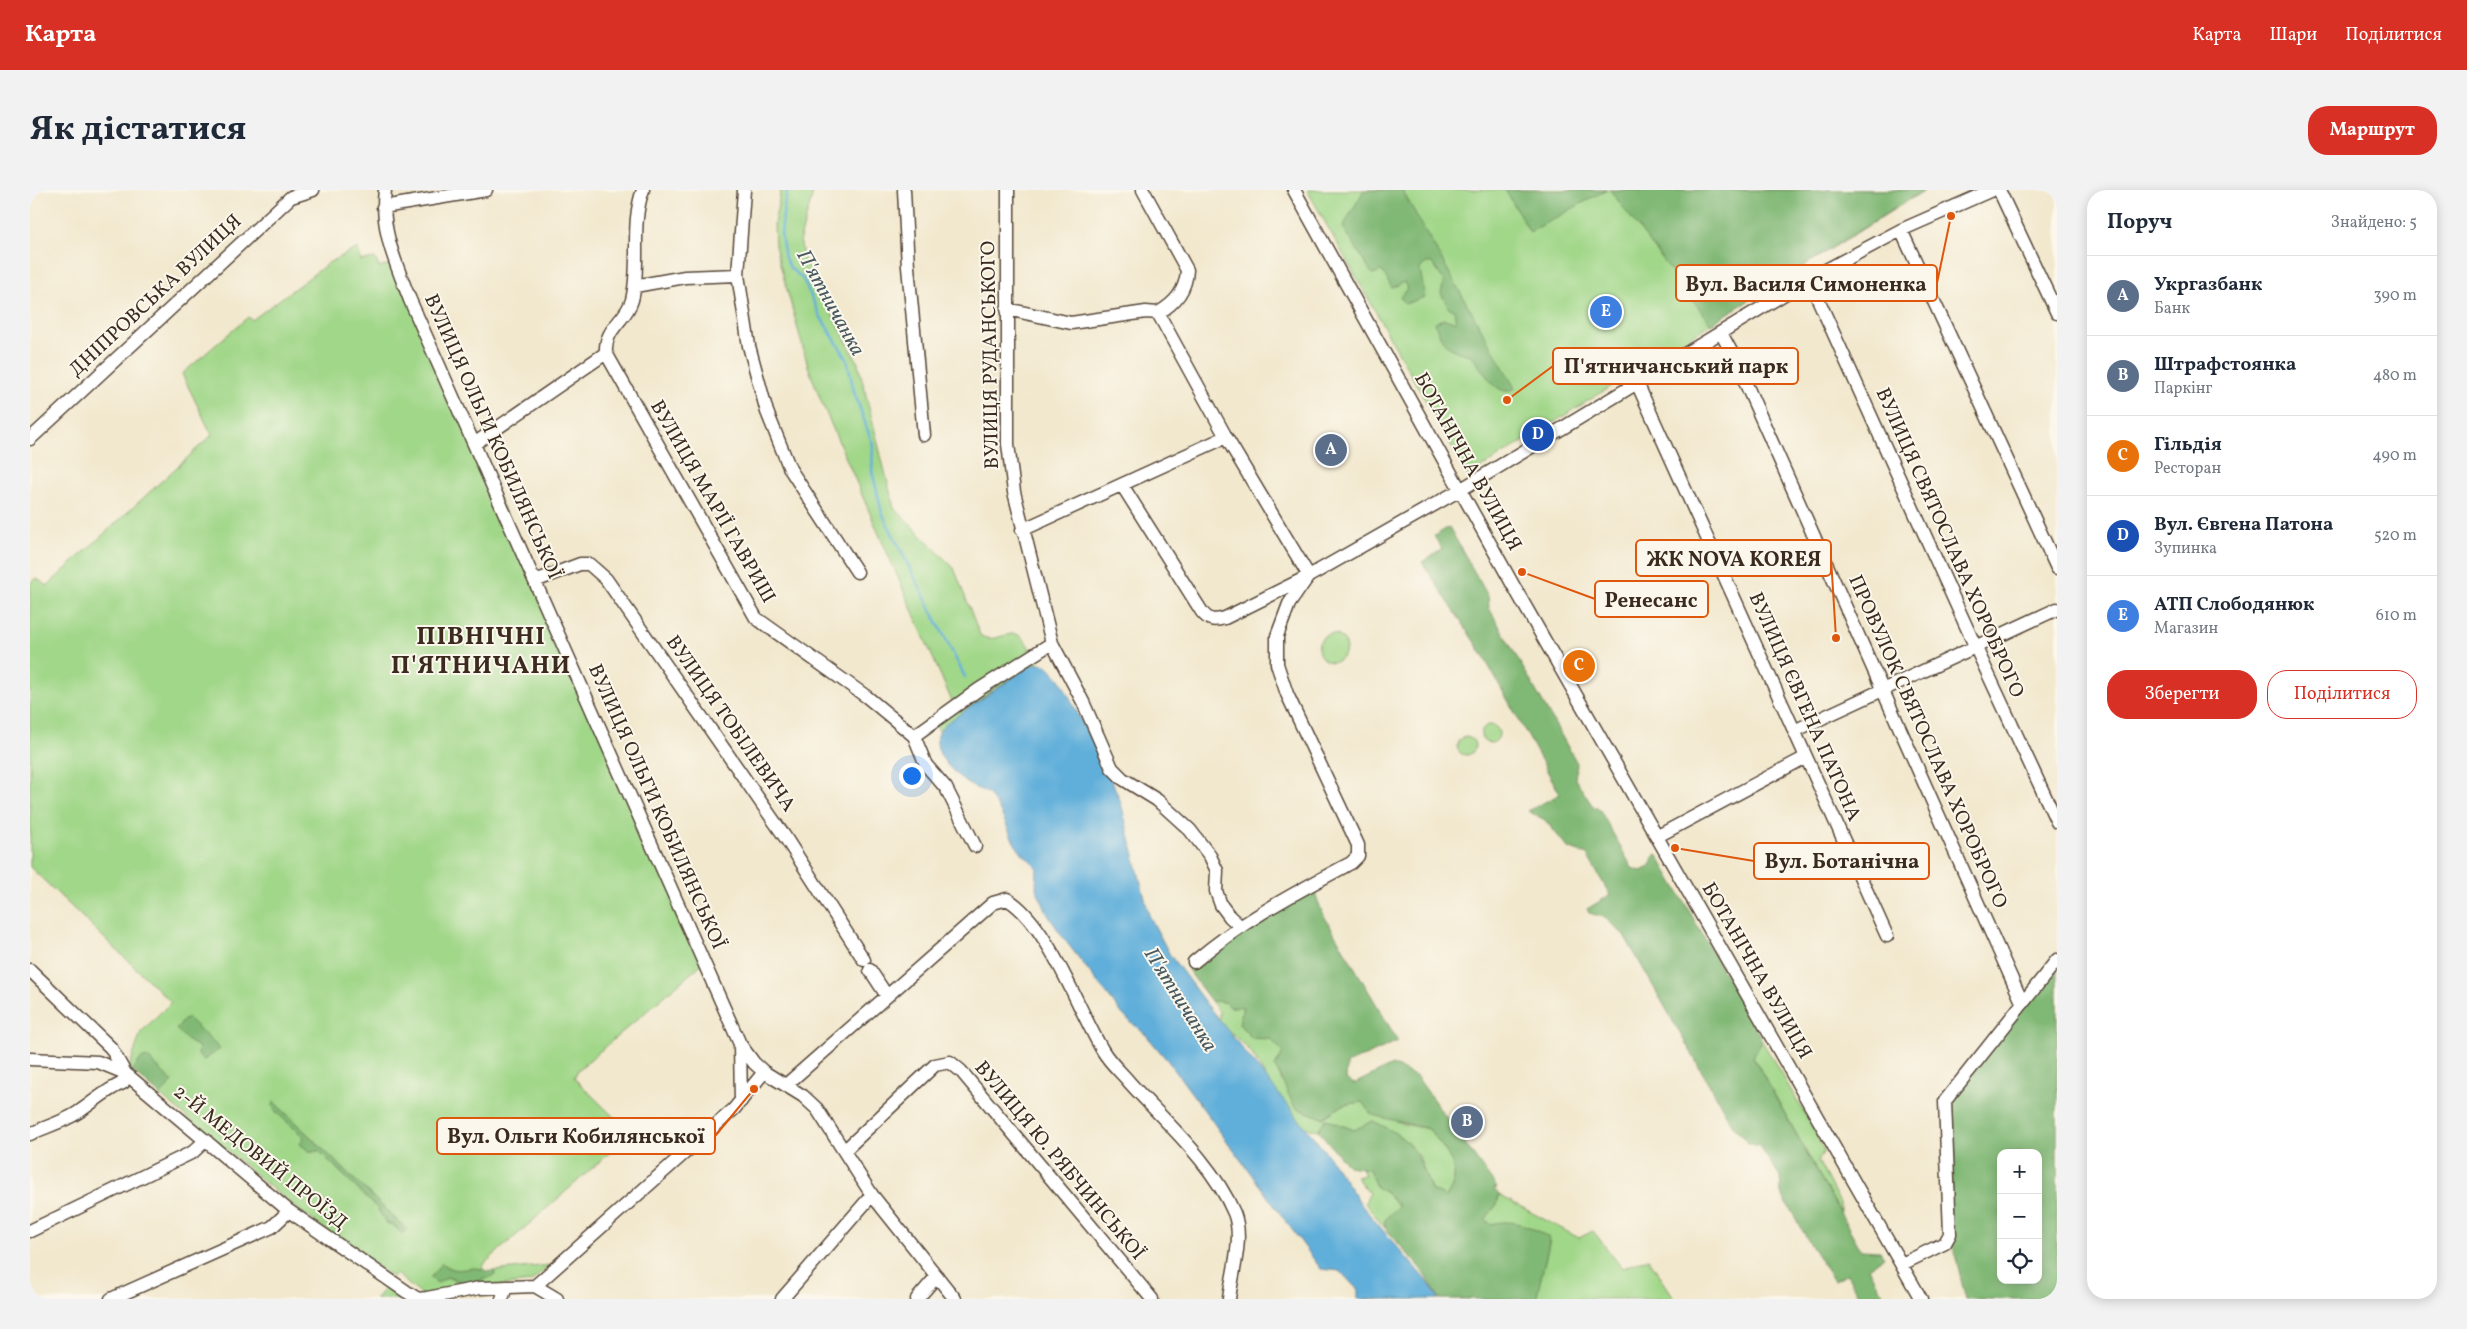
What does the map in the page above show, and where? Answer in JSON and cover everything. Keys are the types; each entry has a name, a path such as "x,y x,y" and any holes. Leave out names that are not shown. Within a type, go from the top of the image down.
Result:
{"street":[{"name":"ДНІПРОВСЬКА ВУЛИЦЯ","path":"30,439 291,197 313,190"},
{"name":"ВУЛИЦЯ ОЛЬГИ КОБИЛЯНСЬКОЇ","path":"385,190 383,207 394,259 422,330 740,1044 764,1072 787,1084 817,1109 872,1195 955,1299"},
{"path":"383,207 486,190"},
{"path":"474,444 606,353 605,341 631,303 635,286 638,204 643,190"},
{"path":"744,190 738,275 749,346 767,412 790,469 857,572"},
{"path":"904,190 908,267 924,434"},
{"name":"ВУЛИЦЯ РУДАНСЬКОГО","path":"1008,190 1008,444 1014,492 1022,530 1052,643 1083,702 1112,768 1123,779 1157,800 1190,830 1210,856 1217,871 1216,891 1221,905 1240,926"},
{"path":"1008,309 1072,323 1146,312 1158,313 1179,297 1187,282 1187,270 1143,190"},
{"name":"БОТАНІЧНА ВУЛИЦЯ","path":"1294,190 1460,490 1921,1299"},
{"path":"1122,485 1208,618 1214,620 1225,618 1309,576 1460,490 1721,334 1809,279 1901,230 1992,190"},
{"path":"1999,190 2057,313"},
{"path":"1901,230 2057,568"},
{"path":"635,286 685,277 738,275"},
{"name":"ВУЛИЦЯ СВЯТОСЛАВА ХОРОБРОГО","path":"1809,279 2057,822"},
{"path":"1158,313 1226,437 1309,576"},
{"name":"ПРОВУЛОК СВЯТОСЛАВА ХОРОБРОГО","path":"1721,334 1733,354 2022,1002"},
{"name":"ВУЛИЦЯ МАРІЇ ГАВРИШ","path":"606,353 756,618 867,697 914,736 926,765 946,788 975,846"},
{"name":"ВУЛИЦЯ ЄВГЕНА ПАТОНА","path":"1637,383 1887,936"},
{"path":"1022,530 1226,437"},
{"name":"ВУЛИЦЯ ТОБІЛЕВИЧА","path":"535,581 580,564 589,564 597,569 783,834 887,996"},
{"path":"1194,962 1240,926 1298,890 1351,863 1358,856 1358,845 1288,694 1277,664 1277,636 1289,604 1309,576"},
{"path":"1794,731 2057,609"},
{"path":"914,736 978,690 1052,643"},
{"path":"1658,836 1806,758"},
{"path":"787,1084 993,903 1007,899 1018,905 1032,923 1073,990 1090,1029 1105,1054 1206,1165 1226,1196 1235,1215 1238,1236 1229,1299"},
{"path":"1902,1264 1945,1242 1950,1234 1945,1101 2057,960"},
{"name":"2-Й МЕДОВИЙ ПРОЇЗД","path":"30,970 111,1048 125,1073 289,1211 418,1299 480,1288 504,1293 535,1286"},
{"path":"740,1044 741,1101"},
{"path":"30,1059 98,1062 125,1073 123,1084 105,1092 95,1102 74,1115 30,1134"},
{"name":"ВУЛИЦЯ Ю. РЯБЧИНСЬКОЇ","path":"844,1151 935,1065 950,1062 961,1071 1152,1299"},
{"path":"557,1299 535,1286 741,1101 764,1072"},
{"path":"30,1231 194,1152 206,1140"},
{"path":"782,1299 872,1195"},
{"path":"111,1299 272,1227 289,1211"},
{"path":"916,1299 937,1276"}],"green space":[{"path":"781,190 814,190 800,239 803,257 858,363 894,508 954,568 980,635 985,638 997,638 1013,634 1018,635 1023,638 1038,663 995,688 939,731 934,721 954,706 821,401 808,366 775,246 774,224"},
{"path":"1307,190 1925,190 1468,476"},
{"path":"1364,190 1402,190 1515,388 1509,391 1496,387 1471,355 1452,349 1443,341 1435,322 1444,319 1456,322 1454,310 1448,307 1441,293 1444,281 1432,263 1426,263 1420,269 1425,297 1405,304 1400,297 1407,289 1404,282 1392,288 1382,271 1372,274 1343,227"},
{"path":"1505,190 1606,190 1530,232"},
{"path":"1610,190 1924,190 1711,324"},
{"path":"358,248 361,261 375,258 379,267 395,263 704,962 578,1070 574,1078 625,1128 624,1140 485,1263 482,1269 457,1271 444,1265 447,1277 458,1282 494,1275 494,1271 550,1265 531,1282 422,1295 396,1274 392,1277 297,1209 160,1095 172,1082 147,1057 132,1071 129,1068 141,1032 171,1002 30,867 30,583 36,578 47,586 212,435 182,374 248,317 252,320 330,262","holes":["274,1102 407,1230 403,1234 392,1224 387,1224 377,1208 319,1151 309,1151 301,1144 304,1138"]},
{"path":"1449,527 1488,596 1489,608 1577,763 1575,779 1592,805 1600,810 1632,868 1641,871 1651,866 1653,857 1657,854 1762,1040 1753,1057 1861,1250 1880,1251 1884,1257 1868,1268 1886,1299 1861,1299 1847,1274 1834,1281 1781,1193 1780,1176 1759,1146 1748,1143 1733,1126 1624,935 1604,917 1589,913 1587,909 1610,895 1587,855 1568,848 1545,820 1528,811 1560,794 1481,652 1422,562 1442,549 1434,536"},
{"path":"1332,634 1342,638 1346,648 1342,658 1332,662 1322,658 1318,648 1322,638"},
{"path":"1490,725 1496,728 1499,734 1496,740 1490,743 1484,740 1481,734 1484,728"},
{"path":"1466,737 1472,740 1475,746 1472,752 1466,755 1460,752 1457,746 1460,740"},
{"path":"1314,891 1323,914 1398,1041 1347,1064 1346,1079 1354,1084 1392,1065 1417,1077 1497,1188 1494,1189 1499,1195 1497,1204 1485,1220 1491,1224 1507,1222 1522,1224 1550,1239 1536,1299 1440,1299 1420,1268 1385,1228 1385,1219 1399,1206 1387,1193 1376,1187 1369,1169 1348,1166 1318,1130 1326,1119 1354,1130 1373,1121 1405,1140 1417,1155 1431,1190 1446,1197 1452,1187 1454,1169 1447,1153 1429,1129 1372,1115 1362,1102 1343,1105 1323,1118 1295,1108 1275,1066 1283,1052 1271,1039 1252,1038 1239,1024 1243,1007 1230,1007 1225,1002 1211,1001 1188,970 1248,926"},
{"path":"2057,961 2057,1299 1966,1299 1950,1234 1945,1101"},
{"path":"1211,1001 1225,1002 1230,1007 1243,1006 1239,1024 1252,1038 1271,1039 1284,1052 1323,1118 1343,1105 1362,1102 1403,1124 1429,1129 1447,1153 1454,1169 1452,1187 1446,1197 1431,1190 1419,1156 1373,1121 1354,1130 1326,1119 1318,1130 1310,1129 1288,1116 1251,1052 1219,1021 1219,1011"},
{"path":"187,1017 220,1049 204,1060 198,1055 199,1047 189,1042 176,1029"},
{"path":"1762,1041 1811,1124 1824,1151 1818,1161 1840,1203 1840,1212 1753,1056"},
{"path":"147,1057 173,1082 160,1095 132,1071 141,1059"},
{"path":"274,1102 407,1230 403,1234 392,1224 387,1224 377,1208 319,1151 309,1151 300,1144 304,1137 277,1113 272,1105"},
{"path":"1361,1168 1369,1169 1376,1187 1387,1193 1399,1207 1385,1219 1385,1228 1365,1203 1369,1193 1356,1177 1365,1175"},
{"path":"1499,1195 1579,1238 1593,1231 1622,1268 1648,1258 1675,1299 1536,1299 1550,1239 1529,1227 1507,1222 1491,1224 1484,1220 1497,1204"},
{"path":"442,1263 457,1270 476,1268 494,1271 495,1275 471,1282 447,1277 438,1283 430,1278"},
{"path":"386,1287 399,1299 375,1299"}],"water":[{"path":"1033,664 1043,664 1049,667 1060,679 1101,754 1121,803 1149,915 1170,955 1204,1001 1327,1154 1363,1207 1430,1285 1439,1299 1358,1299 1358,1290 1340,1271 1321,1269 1168,1061 1146,1035 1123,1015 1064,939 1048,915 1036,888 1037,867 1015,844 990,796 986,792 970,785 955,773 942,758 938,750 937,741 939,733 945,724"}],"waterway":[{"name":"П'ятничанка","path":"788,190 781,234 785,258 790,268 803,279 820,316 847,359 854,392 873,445 872,471 882,513 965,677"}],"place":[{"name":"Вул. Василя Симоненка","path":"1951,216"},
{"name":"АТП Слободянюк","path":"1606,312"},
{"name":"П'ятничанський парк","path":"1507,400"},
{"name":"Вул. Євгена Патона","path":"1538,435"},
{"name":"Укргазбанк","path":"1331,450"},
{"name":"Ренесанс","path":"1522,572"},
{"name":"ЖК NOVA KOREЯ","path":"1836,638"},
{"name":"Гільдія","path":"1579,666"},
{"name":"Вул. Ботанічна","path":"1675,848"},
{"name":"Вул. Ольги Кобилянської","path":"754,1089"},
{"name":"Штрафстоянка","path":"1467,1122"}],"district":[{"name":"ПІВНІЧНІ П'ЯТНИЧАНИ","path":"481,652"}]}
